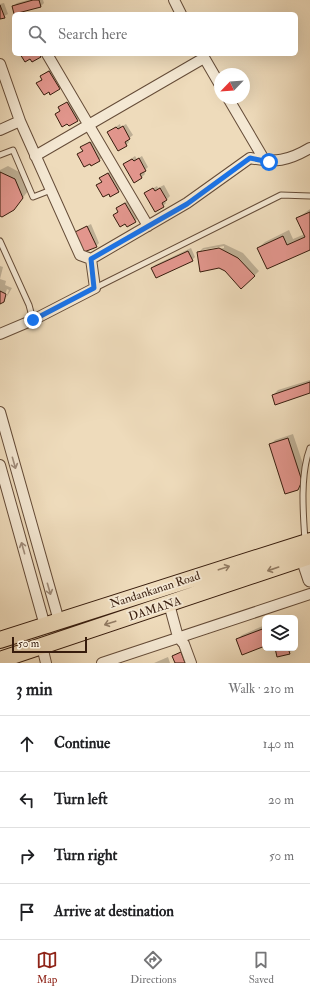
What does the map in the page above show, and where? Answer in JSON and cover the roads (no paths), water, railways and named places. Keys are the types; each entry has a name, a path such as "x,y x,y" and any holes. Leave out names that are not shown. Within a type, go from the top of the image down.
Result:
{"main road":[{"name":"Nandankanan Road","path":"0,640 307,550"},
{"name":"DAMANA","path":"1,661 168,604 307,550"}],"street":[{"path":"174,0 180,12"},
{"path":"48,56 148,226"},
{"path":"35,156 203,56 214,75"},
{"path":"0,64 20,122 80,255 91,259"},
{"path":"232,104 265,161"},
{"path":"0,130 20,122"},
{"path":"91,259 187,204 250,158 265,161 292,158 310,148"},
{"path":"0,334 33,320 94,288 91,259"},
{"path":"0,412 52,624"},
{"path":"0,465 52,624"},
{"path":"307,550 310,580"},
{"path":"102,663 310,594"},
{"path":"168,604 178,637 184,644 191,663"},
{"path":"42,646 46,663"}],"lane":[{"path":"0,155 12,150 32,197 50,190"},
{"path":"94,288 281,195 310,196"},
{"path":"0,241 29,305 33,320"},
{"path":"307,550 304,485 307,459 310,448"}]}
